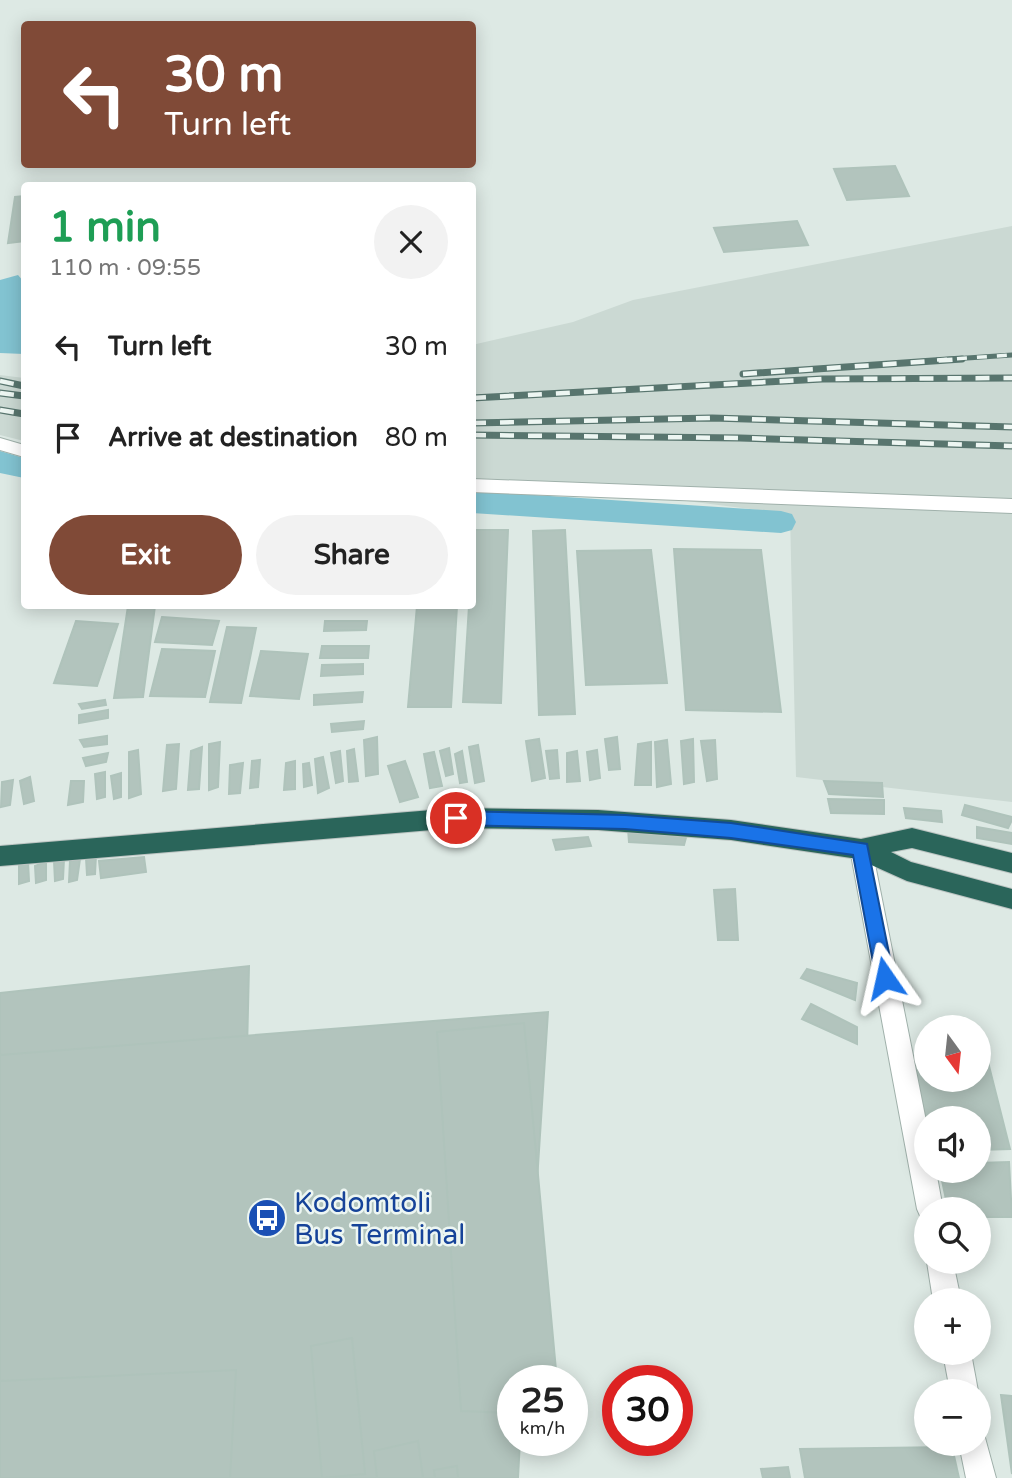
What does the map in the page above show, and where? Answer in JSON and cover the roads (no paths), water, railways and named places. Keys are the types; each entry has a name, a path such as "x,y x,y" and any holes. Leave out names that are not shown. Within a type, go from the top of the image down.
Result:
{"highway":[{"path":"0,856 456,818 625,822 731,830 861,849 907,871 1012,899"},
{"path":"861,849 912,838 1012,863"}],"street":[{"path":"0,444 21,450"},
{"path":"476,485 1012,506"},
{"path":"861,849 928,1197"},
{"path":"976,1456 981,1478"}],"water":[{"path":"18,275 21,278 21,354 0,353 0,280"}],"waterway":[{"path":"0,462 21,467"},
{"path":"476,502 781,522"}],"railway":[{"path":"937,360 1012,355"},
{"path":"743,374 962,359"},
{"path":"476,398 822,379 1012,378"},
{"path":"0,381 21,385"},
{"path":"0,393 21,396"},
{"path":"0,410 21,414"},
{"path":"476,423 712,418 1012,427"},
{"path":"476,435 740,438 1012,446"}],"place":[{"name":"Kodomtoli Bus Terminal","path":"267,1218"}]}
